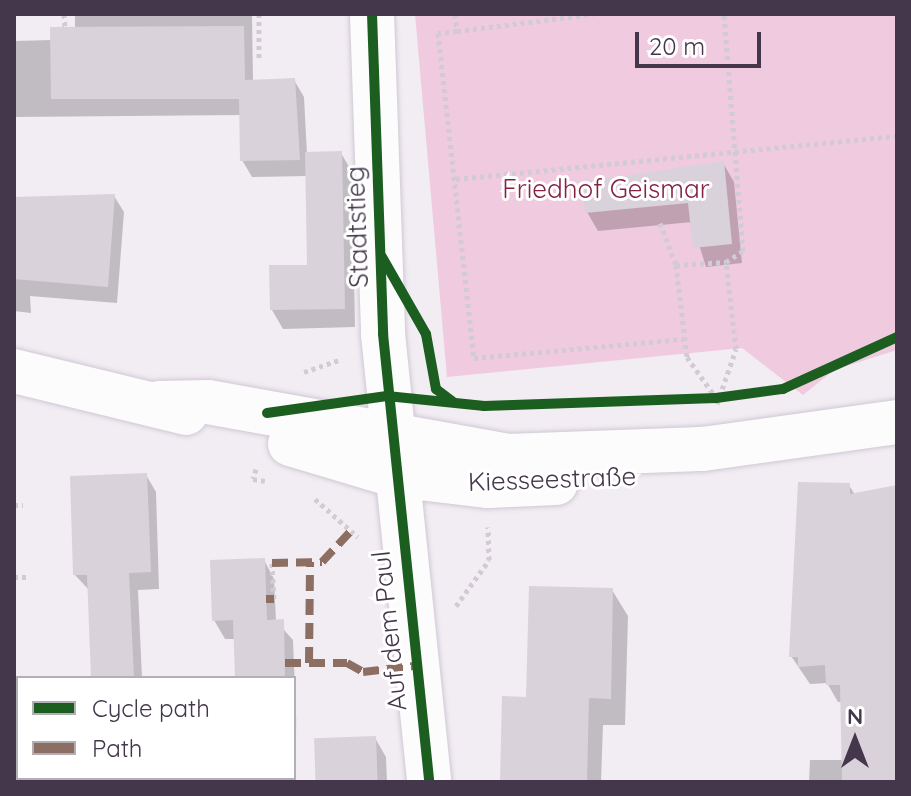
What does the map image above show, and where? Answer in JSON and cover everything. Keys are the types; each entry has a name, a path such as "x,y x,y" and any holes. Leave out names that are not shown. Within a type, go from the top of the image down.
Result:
{"street":[{"name":"Stadtstieg","path":"372,14 392,457"},
{"name":"Kiesseestraße","path":"14,371 159,403 208,402 392,457 713,448 897,422"},
{"name":"Auf dem Paul","path":"392,457 429,782"}],"path":[{"path":"64,14 65,27"},
{"path":"259,14 259,60"},
{"path":"455,14 457,31"},
{"path":"593,14 438,33 474,358 684,339"},
{"path":"676,265 726,262 743,251 724,14"},
{"path":"456,179 897,136"},
{"path":"660,223 676,265 687,357 716,398"},
{"path":"713,448 716,398 736,349 726,262"},
{"path":"701,399 730,397"},
{"path":"14,505 23,505"},
{"path":"272,563 274,599"},
{"path":"14,577 26,577"}],"green space":[{"name":"Friedhof Geismar","path":"415,14 897,14 897,350 834,370 803,395 742,348 447,377"}],"building":[{"path":"244,26 245,80 295,78 300,160 240,161 239,99 51,99 50,27"},
{"path":"342,151 345,309 270,310 269,265 307,265 305,152"},
{"path":"724,161 732,244 693,248 688,203 585,213 582,182"},
{"path":"115,194 108,287 14,279 14,197"},
{"path":"147,473 151,572 129,573 134,676 91,676 87,575 73,575 70,476"},
{"path":"798,482 850,483 850,494 897,485 897,782 842,782 840,685 826,685 825,665 798,667 798,657 789,657"},
{"path":"265,558 267,620 284,619 285,676 235,676 233,620 212,621 210,560"},
{"path":"529,586 613,588 611,699 589,698 587,782 500,782 502,696 526,697"},
{"path":"376,736 378,782 316,782 314,738"}],"marked path":[{"path":"272,563 322,562 351,531"},
{"path":"309,663 310,562"},
{"path":"266,599 274,599"},
{"path":"285,663 347,663 363,672 414,666"}],"cycle path":[{"path":"372,14 383,334 429,782"},
{"path":"382,257 426,334 436,389 453,402"},
{"path":"267,413 387,396 484,406 716,398 783,389 897,337"}]}
